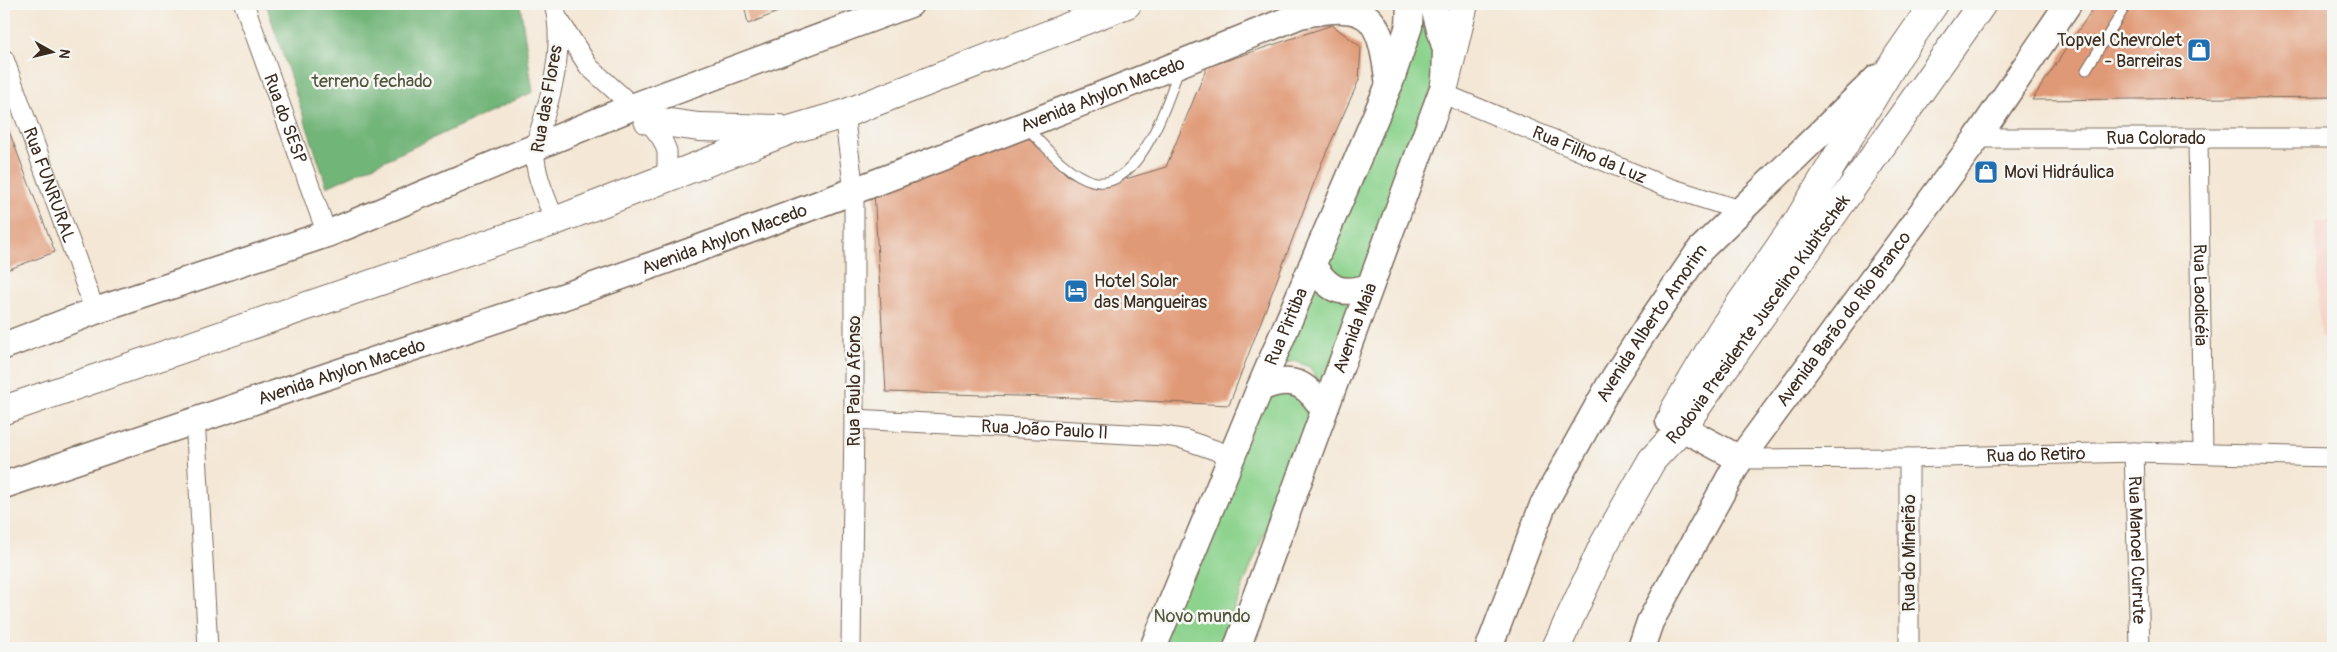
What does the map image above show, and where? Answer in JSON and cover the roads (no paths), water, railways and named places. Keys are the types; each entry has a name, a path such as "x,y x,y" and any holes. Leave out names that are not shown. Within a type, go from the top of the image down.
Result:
{"highway":[{"path":"4,410 555,221 794,129 844,114 1128,4"},
{"path":"1444,88 1464,4"},
{"path":"1675,425 1688,383 1722,330 1798,221 1898,56 1934,4"},
{"name":"Rodovia Presidente Juscelino Kubitschek","path":"1556,648 1603,546 1652,460 1675,425 1982,4"},
{"path":"640,114 699,127 794,129"}],"main road":[{"path":"4,346 95,311 327,234 535,148 640,114 910,4"},
{"name":"Rua Piritiba","path":"1152,648 1389,85 1409,26 1410,4"},
{"name":"Avenida Maia","path":"1237,648 1444,88 1446,50 1433,4"},
{"name":"Avenida Barão do Rio Branco","path":"1641,648 1650,622 1740,459 1978,138 2068,4"},
{"name":"Avenida Ahylon Macedo","path":"4,485 195,418 542,304 854,191 1181,64 1300,15 1331,9 1346,9 1366,16 1376,28 1384,46 1389,85"},
{"name":"Avenida Alberto Amorim","path":"1490,648 1543,505 1609,386 1700,250 1739,210 1821,135 1898,56"},
{"path":"1312,265 1326,284 1335,289 1355,291 1370,287"},
{"path":"1260,388 1272,383 1289,381 1302,384 1314,394 1324,410"},
{"path":"1675,425 1740,459"}],"street":[{"name":"Rua do SESP","path":"244,4 327,234"},
{"path":"557,12 589,67 640,114 662,139 666,151 667,179"},
{"name":"Rua das Flores","path":"555,221 540,179 535,148 553,88 557,58 557,12"},
{"name":"Rua FUNRURAL","path":"4,59 95,311"},
{"name":"Rua Filho da Luz","path":"1444,88 1664,186 1739,210"},
{"name":"Rua Paulo Afonso","path":"844,114 854,191 851,648"},
{"name":"Rua Colorado","path":"1978,138 2333,138"},
{"name":"Rua Laodicéia","path":"2198,139 2203,453"},
{"path":"195,418 208,648"},
{"name":"Rua João Paulo II","path":"854,419 1165,436 1183,439 1232,456"},
{"name":"Rua do Retiro","path":"1740,459 1910,458 2134,452 2333,457"},
{"name":"Rua Manoel Currute","path":"2134,452 2140,648"},
{"name":"Rua do Mineirão","path":"1909,648 1910,458"}],"lane":[{"path":"2086,70 2127,4"},
{"path":"1023,124 1077,174 1092,181 1101,182 1122,176 1128,172 1149,142 1170,98 1181,64"}],"place":[{"name":"Topvel Chevrolet - Barreiras","path":"2199,50"},
{"name":"Movi Hidráulica","path":"1986,172"},
{"name":"Hotel Solar das Mangueiras","path":"1076,291"}],"park label":[{"name":"terreno fechado","path":"372,81"},
{"name":"Novo mundo","path":"1202,616"}]}
